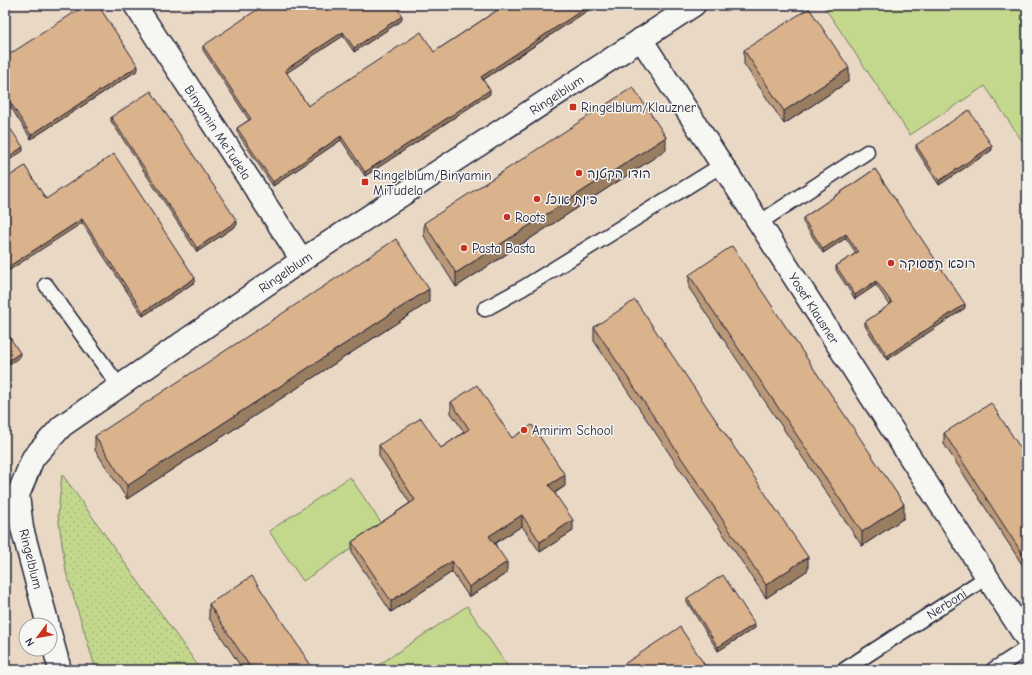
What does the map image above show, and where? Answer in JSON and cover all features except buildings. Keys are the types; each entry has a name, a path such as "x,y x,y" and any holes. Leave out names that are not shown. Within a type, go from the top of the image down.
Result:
{"street":[{"name":"Binyamin MeTudela","path":"135,5 302,260"},
{"name":"Ringelblum","path":"46,617 22,528 18,495 33,458 62,426 302,260 694,5"},
{"name":"Yosef Klausner","path":"641,39 987,577"},
{"path":"987,577 1027,639"},
{"path":"56,657 60,670"}],"lane":[{"path":"760,223 867,152"},
{"path":"485,309 523,288 722,165"},
{"path":"46,285 119,386"},
{"name":"Nerboni","path":"844,670 987,577"},
{"path":"993,670 1027,648"}],"shaded area":[{"path":"5,5 1027,5 1027,670 5,670"}],"green space":[{"path":"823,5 1027,5 1027,148 985,86 910,135"},
{"path":"62,474 201,670 96,670 66,572 58,515"},
{"path":"350,477 384,527 303,581 269,531"},
{"path":"467,606 510,670 371,670"}],"place":[{"name":"Ringelblum/Klauzner","path":"573,107"},
{"name":"הודו הקטנה","path":"579,173"},
{"name":"Ringelblum/Binyamin MiTudela","path":"365,182"},
{"name":"פינת אוכל","path":"537,199"},
{"name":"Roots","path":"507,217"},
{"name":"Pasta Basta","path":"464,248"},
{"name":"רופא תעסוקה","path":"891,263"},
{"name":"Amirim School","path":"524,430"}]}
